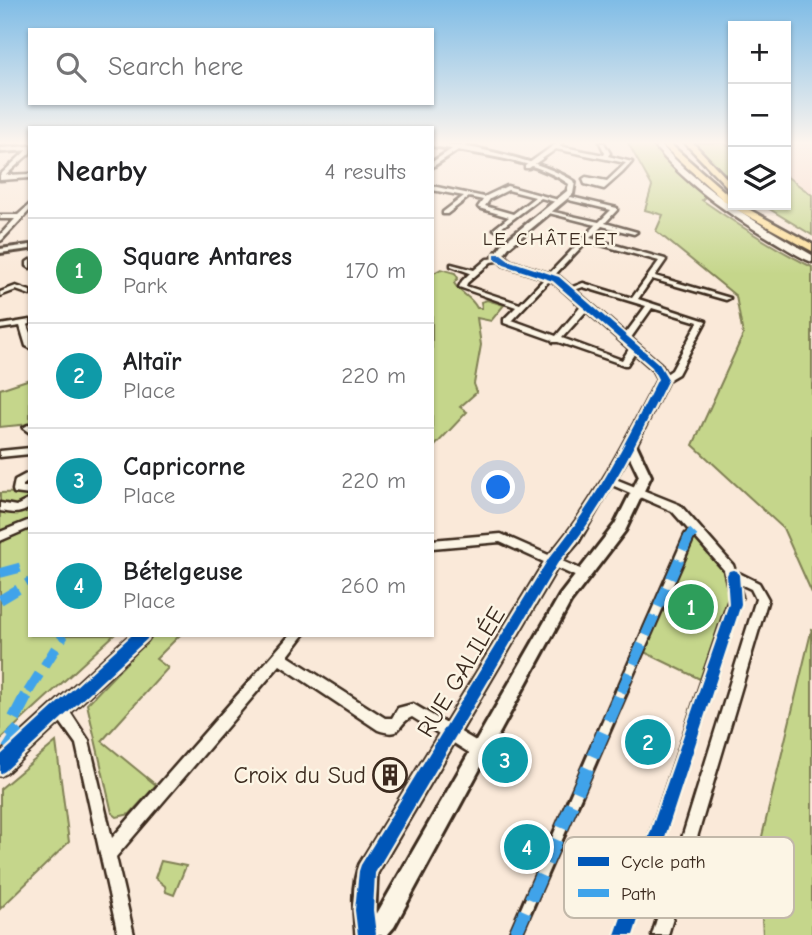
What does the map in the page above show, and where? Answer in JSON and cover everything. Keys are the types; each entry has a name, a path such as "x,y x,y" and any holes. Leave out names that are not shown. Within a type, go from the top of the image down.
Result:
{"highway":[{"path":"714,187 728,199"},
{"path":"746,210 812,243"},
{"path":"752,210 812,243"},
{"path":"762,210 812,243"}],"main road":[{"path":"695,187 723,208 812,259"}],"street":[{"path":"520,306 462,287 475,272 489,260 499,257 559,201 563,187"},
{"path":"434,188 487,199"},
{"path":"513,216 481,207 487,199 506,188 559,201"},
{"path":"445,213 469,195"},
{"path":"497,229 540,196"},
{"path":"571,199 615,209 508,318 508,323 624,363 634,348"},
{"path":"0,239 28,207"},
{"path":"546,212 634,232"},
{"path":"0,217 19,217"},
{"path":"586,239 663,260 634,300"},
{"path":"0,251 28,247"},
{"path":"499,257 550,276 569,290 660,370 663,379 675,372 703,323 583,285 569,290"},
{"path":"453,265 475,272"},
{"path":"651,278 726,298"},
{"path":"0,294 16,288 28,292"},
{"path":"625,340 651,305"},
{"path":"556,340 586,306"},
{"path":"0,327 27,322"},
{"name":"RUE GALILÉE","path":"367,935 364,910 367,871 553,561 573,538 631,444 663,379"},
{"path":"373,935 387,920 565,599 620,527 645,476 631,444"},
{"path":"0,454 28,450"},
{"path":"28,476 18,483 18,490 28,491"},
{"path":"608,480 676,508 733,575 755,586 762,599 690,837"},
{"path":"0,507 17,510 28,504"},
{"path":"17,510 15,514 20,523 28,523"},
{"path":"0,537 28,524"},
{"path":"515,935 689,537 695,531"},
{"path":"434,544 501,538 583,575"},
{"path":"657,837 735,604 733,575"},
{"path":"0,766 140,637"},
{"path":"108,853 296,637"},
{"path":"279,657 383,725 395,725 403,713 413,710 481,752"},
{"path":"61,711 82,741 126,935"},
{"path":"624,935 630,918"},
{"path":"660,935 665,918"}],"shaded area":[{"path":"801,187 812,187 812,195"}],"green space":[{"path":"652,187 695,187 705,197 702,200 756,236 812,267 812,593 783,528 693,445 743,335 736,296 656,231 663,215 645,210"},
{"path":"791,187 801,187 812,195 812,235 771,210 791,210"},
{"path":"441,269 455,273 458,278 454,283 477,308 482,308 481,302 487,300 504,305 491,321 477,318 481,345 474,384 477,392 460,407 467,412 434,447 434,273"},
{"path":"28,380 28,424 0,427 0,389"},
{"path":"28,492 28,637 112,637 0,740 0,493"},
{"path":"691,532 722,568 730,597 700,679 638,649"},
{"path":"812,628 812,935 763,935 762,918 794,918 794,837 762,837"},
{"path":"151,637 178,637 156,659 168,668 102,741 156,785 130,814 117,817 112,813 87,704"},
{"path":"56,742 69,842 0,909 0,789"},
{"path":"161,861 186,866 174,895 166,892 165,886 155,878"}],"marked path":[{"path":"515,935 689,537 695,531"},
{"path":"0,573 28,566"},
{"path":"0,600 28,583"},
{"path":"8,750 17,736 9,729 36,676 63,637"}],"cycle path":[{"path":"367,935 364,910 367,871 553,561 573,538 630,444 663,379 656,366 556,279 507,263 498,256"},
{"path":"657,837 735,604 733,575"},
{"path":"0,766 140,637"},
{"path":"624,935 630,918"}],"place":[{"name":"Square Antares","path":"691,607"},
{"name":"Altaïr","path":"648,742"},
{"name":"Capricorne","path":"505,760"},
{"name":"Croix du Sud","path":"390,775"},
{"name":"Bételgeuse","path":"527,847"}],"district":[{"name":"LE CHÂTELET","path":"551,239"}]}
